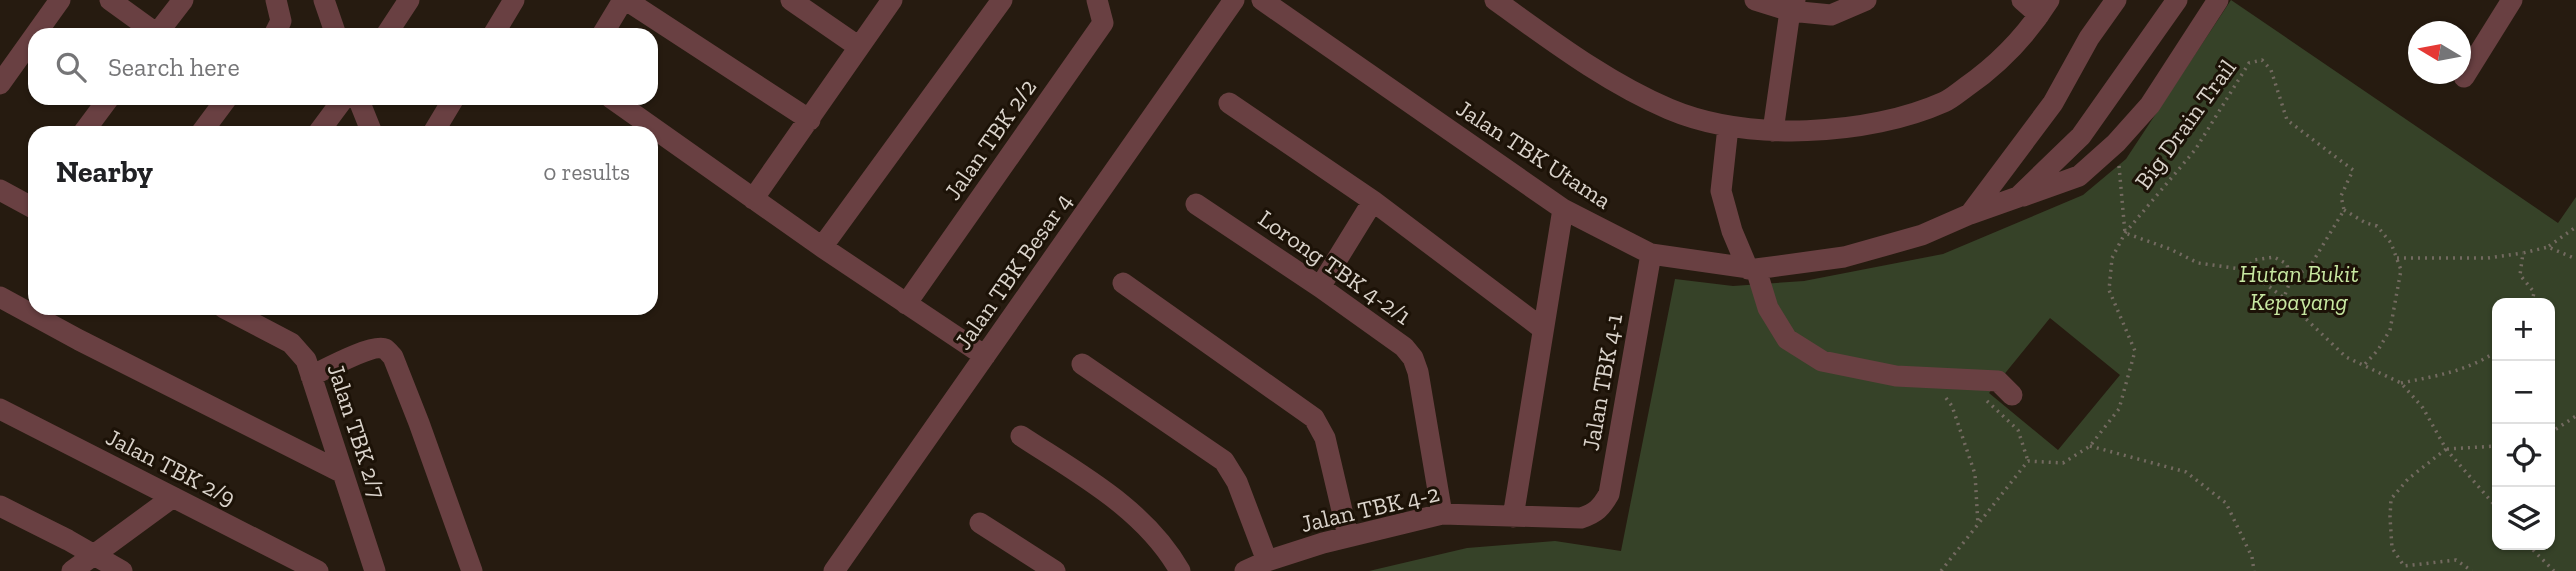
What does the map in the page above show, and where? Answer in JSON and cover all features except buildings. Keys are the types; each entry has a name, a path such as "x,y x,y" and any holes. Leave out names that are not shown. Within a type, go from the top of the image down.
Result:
{"street":[{"path":"40,28 60,0"},
{"path":"110,0 149,28"},
{"path":"162,28 183,0"},
{"path":"276,0 281,21 278,28"},
{"path":"324,0 334,28"},
{"path":"391,28 409,0"},
{"path":"497,28 514,0"},
{"path":"606,28 624,0 810,120"},
{"path":"791,0 859,47"},
{"path":"753,199 892,0"},
{"path":"822,247 1002,0"},
{"name":"Jalan TBK 2/2","path":"906,304 1103,23 1097,0"},
{"name":"Jalan TBK Besar 4","path":"834,571 1234,0"},
{"name":"Jalan TBK Utama","path":"1262,0 1563,209 1651,254 1752,269 1844,257 1922,235 1970,214 2079,176 2116,143 2150,105 2218,0"},
{"path":"1495,0 1589,67 1670,110 1728,127 1773,131 1816,130 1880,122 1945,102 1995,67 2044,8 2022,0"},
{"path":"1755,0 1831,15 1866,0"},
{"path":"1970,214 2053,103 2089,38 2116,0"},
{"path":"2018,197 2081,136 2177,0"},
{"path":"2471,66 2512,0"},
{"path":"1773,131 1792,6"},
{"path":"0,84 28,45"},
{"path":"1229,103 1373,201 1543,328"},
{"path":"88,126 104,105"},
{"path":"206,126 222,105"},
{"path":"324,126 343,105"},
{"path":"351,105 367,126"},
{"path":"437,126 450,105"},
{"path":"621,105 650,126"},
{"path":"1728,127 1721,191 1732,231 1768,308 1787,339 1822,361 1896,376 1998,381 2012,395"},
{"path":"658,131 822,247 985,356"},
{"path":"0,190 28,201"},
{"path":"1320,287 1373,201"},
{"name":"Lorong TBK 4-2/1","path":"1196,204 1404,346 1413,358 1418,372 1442,514"},
{"path":"1513,517 1563,209"},
{"name":"Jalan TBK 4-1","path":"1594,514 1602,507 1609,494 1651,254"},
{"path":"1123,283 1314,418 1325,438 1348,537"},
{"path":"0,298 28,313"},
{"path":"32,315 343,472"},
{"name":"Jalan TBK 2/7","path":"237,315 291,343 306,360 375,571"},
{"path":"311,376 348,358 381,348 386,349 393,357 472,571"},
{"path":"1082,364 1224,461 1237,482 1268,561"},
{"name":"Jalan TBK 2/9","path":"0,409 318,571"},
{"path":"1021,436 1125,506 1167,548 1180,571"},
{"path":"72,571 173,497"},
{"path":"0,506 122,571"},
{"name":"Jalan TBK 4-2","path":"1245,571 1268,561 1348,537 1442,514 1581,518 1594,514"},
{"path":"980,523 1055,571"}],"path":[{"name":"Big Drain Trail","path":"2125,233 2195,149 2249,63 2262,60 2271,70 2287,120 2353,170 2341,196 2344,210 2312,263 2290,282"},
{"path":"2028,461 2063,463 2090,446 2119,409 2135,351 2109,290 2112,258 2125,233 2116,143"},
{"path":"2344,210 2377,226 2392,243 2401,271 2390,330 2378,350 2364,365"},
{"path":"2397,258 2454,260 2523,253 2548,247 2576,227"},
{"path":"2125,233 2170,249 2198,263 2246,270 2284,298 2346,357 2401,383 2423,408 2446,449 2492,502"},
{"path":"2548,247 2576,259"},
{"path":"2523,253 2520,275 2534,292 2533,298"},
{"path":"2246,270 2253,260 2274,257 2287,264 2290,282 2284,298"},
{"path":"2401,383 2455,372 2475,365 2492,354"},
{"path":"1929,378 1952,406 1967,448 1975,474 1978,525"},
{"path":"1973,380 1991,406 2018,430 2028,461"},
{"path":"2555,430 2576,416"},
{"path":"2090,446 2186,472 2225,503 2252,557 2254,571"},
{"path":"2472,571 2456,560 2403,568 2392,548 2391,499 2408,479 2446,449 2492,446"},
{"path":"1941,571 2028,461"},
{"path":"2533,550 2554,571"}],"green space":[{"name":"Hutan Bukit Kepayang","path":"2231,0 2558,223 2576,197 2576,571 1369,571 1467,548 1555,541 1621,551 1675,279 1733,286 1804,281 1943,254 2083,195 2126,159","holes":["2050,318 2120,375 2058,450 1989,393"]}]}
